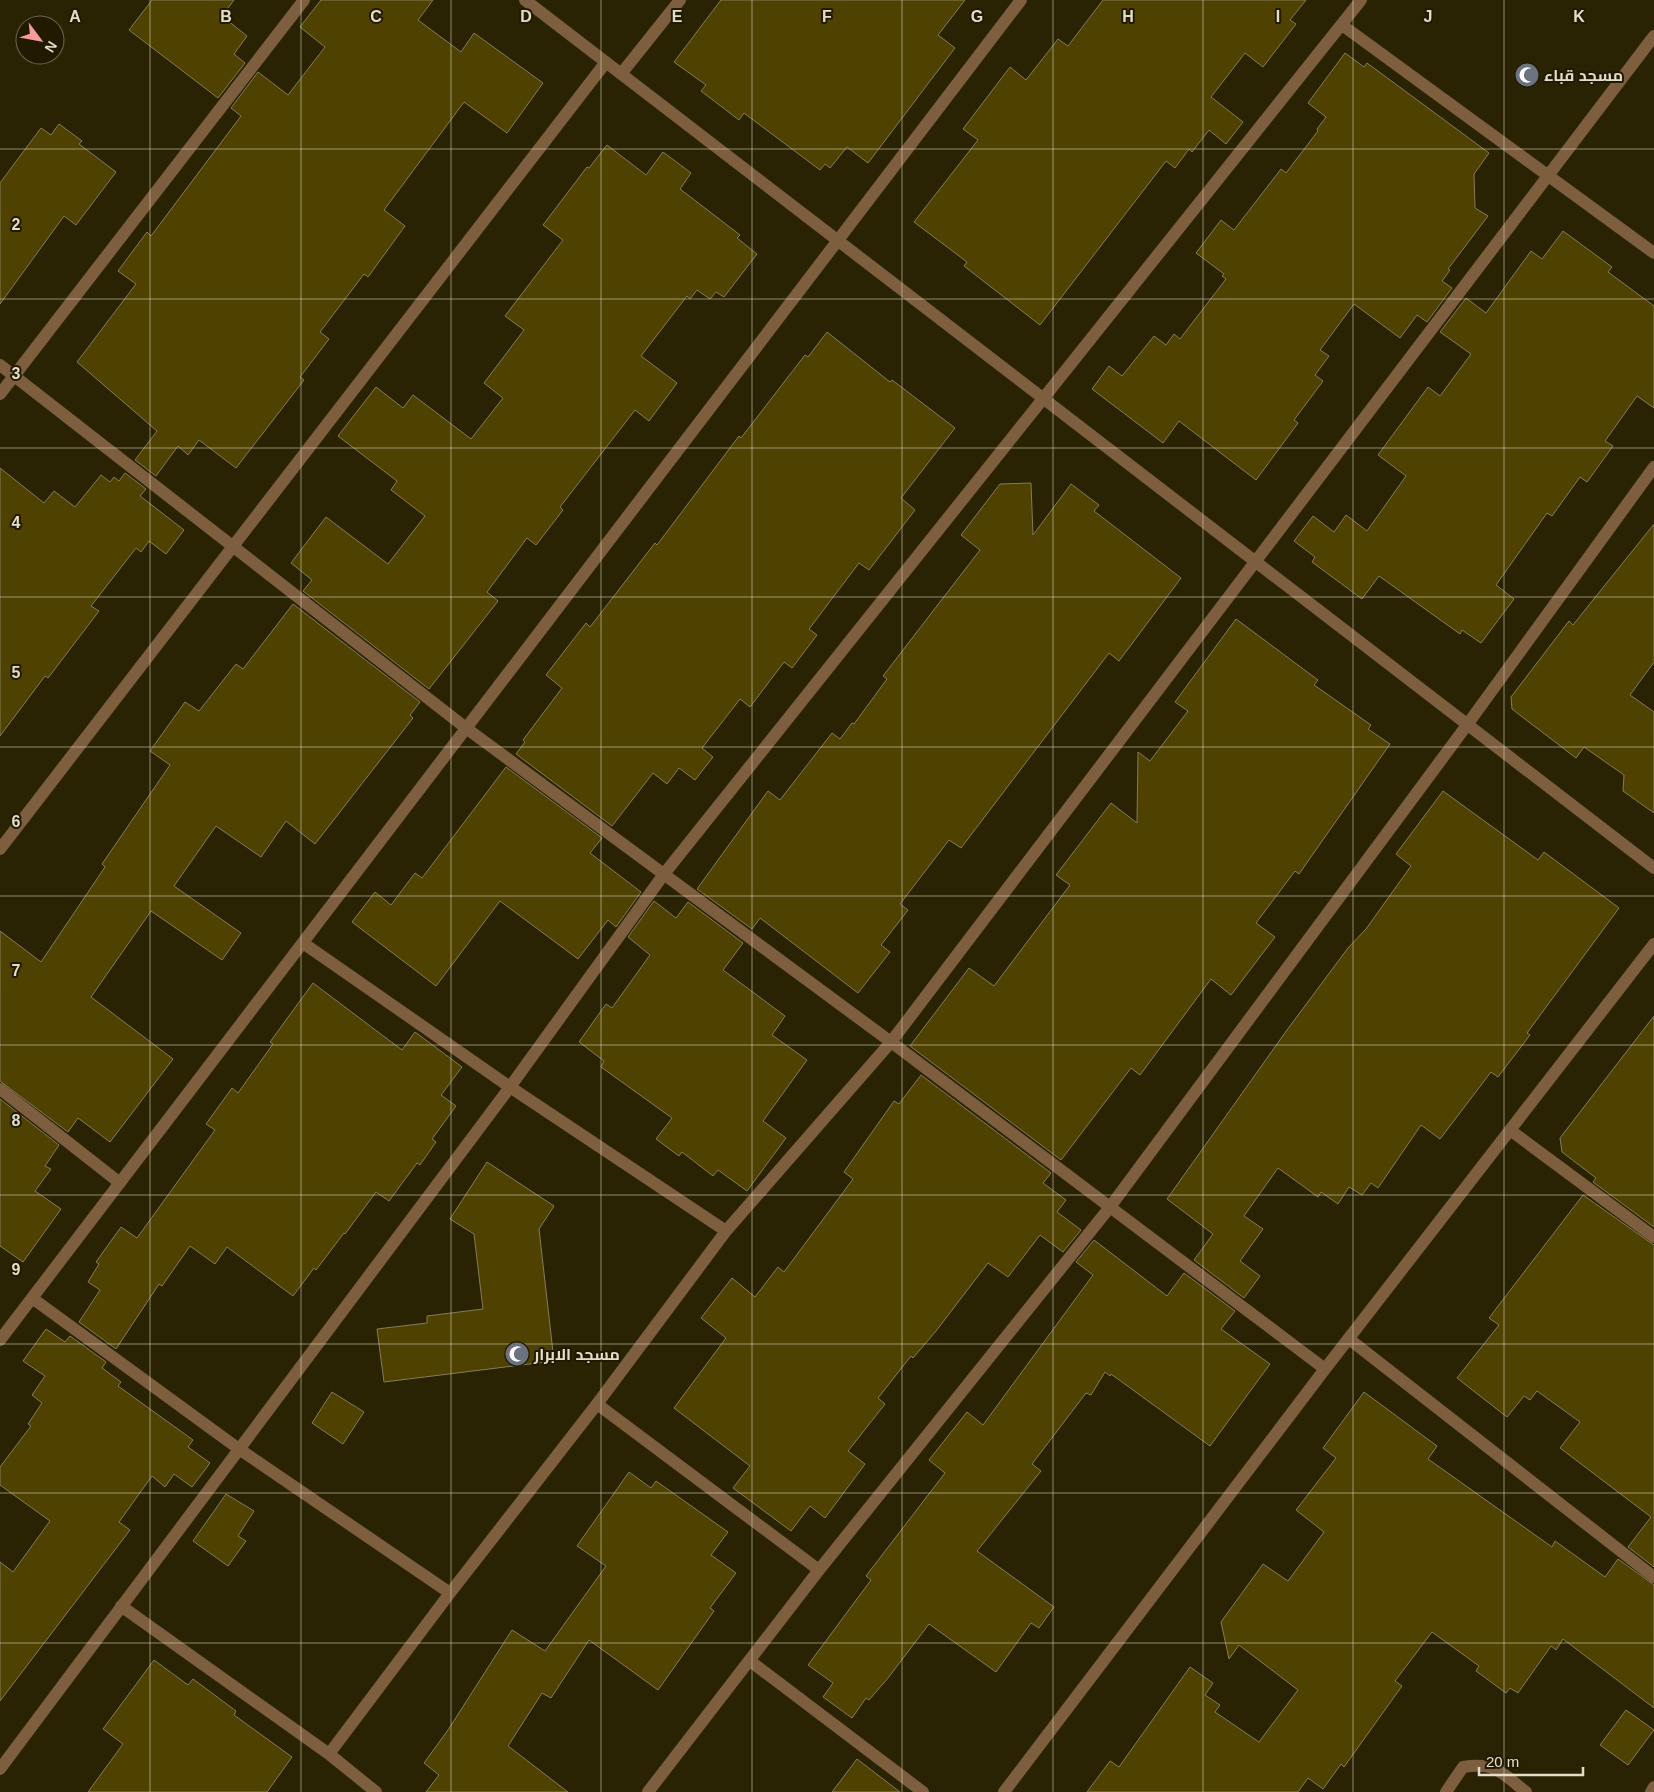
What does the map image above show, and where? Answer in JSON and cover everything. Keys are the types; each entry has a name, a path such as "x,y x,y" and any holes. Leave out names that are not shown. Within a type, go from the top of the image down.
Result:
{"street":[{"path":"0,394 304,0"},
{"path":"525,0 1654,868"},
{"path":"621,74 680,0"},
{"path":"0,1340 1021,0"},
{"path":"0,1769 510,1087 664,874 1361,0"},
{"path":"1342,26 1654,253"},
{"path":"329,1754 450,1593 597,1404 726,1231 891,1042 1654,36"},
{"path":"0,849 606,62"},
{"path":"0,365 466,728 891,1042 1325,1369"},
{"path":"648,1792 819,1570 1110,1207 1468,725 1654,467"},
{"path":"303,943 510,1087 726,1231"},
{"path":"1004,1792 1325,1369 1654,944"},
{"path":"0,1089 120,1182"},
{"path":"1510,1130 1654,1237"},
{"path":"32,1298 239,1449 450,1593"},
{"path":"1349,1339 1654,1577"},
{"path":"597,1404 819,1570"},
{"path":"122,1606 329,1754 376,1792"},
{"path":"750,1662 923,1792"},
{"path":"1446,1792 1463,1767 1482,1764 1499,1770 1526,1792"},
{"path":"1651,1792 1654,1788"}],"building":[{"path":"152,0 234,0 222,16 247,36 234,54 245,63 218,98 129,30"},
{"path":"321,0 433,0 418,20 461,52 474,33 543,83 507,133 464,102 384,210 405,226 368,277 364,274 320,332 329,339 300,377 304,380 236,468 199,440 188,455 178,446 156,476 135,460 157,431 77,362 136,284 118,271 147,232 151,236 241,116 231,108 258,72 288,95 325,47 300,27"},
{"path":"721,0 965,0 938,35 955,48 868,163 847,147 830,168 825,164 820,170 744,113 739,120 701,91 706,85 674,62"},
{"path":"1103,0 1306,0 1290,20 1296,24 1263,67 1245,53 1211,97 1243,122 1226,144 1209,130 1192,152 1189,149 1175,168 1166,161 1040,325 964,266 967,262 914,222 978,140 963,129 1010,67 1026,80 1058,39 1068,46"},
{"path":"1345,53 1364,67 1367,63 1489,153 1474,174 1475,208 1488,216 1448,269 1450,270 1442,281 1452,288 1427,322 1417,315 1400,338 1354,304 1320,350 1329,356 1315,375 1323,381 1294,420 1298,423 1256,480 1179,421 1163,443 1092,389 1109,366 1122,376 1154,336 1166,345 1174,334 1180,339 1226,279 1222,276 1224,274 1196,253 1221,220 1234,230 1281,169 1286,173 1318,131 1317,129 1326,117 1308,103"},
{"path":"59,124 82,141 79,144 116,172 76,225 64,216 0,304 0,183 41,128 51,135"},
{"path":"607,145 646,175 663,152 691,173 680,189 740,235 737,238 757,254 724,297 716,292 710,299 697,290 690,299 687,296 641,356 677,383 649,421 635,410 560,507 563,510 536,545 527,538 487,592 498,601 429,689 303,591 312,580 291,563 326,517 388,564 425,516 391,490 397,481 338,436 376,387 403,408 413,395 471,439 503,398 484,383 524,330 505,316 563,240 543,225 587,167 589,168"},
{"path":"1563,231 1612,267 1608,272 1654,306 1654,408 1637,396 1605,441 1613,446 1587,482 1580,477 1552,516 1547,513 1496,585 1514,599 1481,643 1462,630 1460,634 1379,576 1362,599 1312,562 1315,557 1294,541 1313,516 1334,532 1346,515 1367,531 1406,476 1378,455 1428,387 1440,396 1471,354 1440,332 1466,298 1486,313 1531,251 1542,259"},
{"path":"827,332 890,382 892,380 955,428 901,498 915,510 869,570 859,563 809,629 817,635 792,668 784,662 750,707 740,699 702,748 713,757 695,780 679,768 667,784 653,773 612,826 516,754 525,742 523,740 562,688 546,675 586,623 590,627 655,543 657,545 739,436 741,438 805,355 808,357"},
{"path":"0,468 44,503 54,491 75,507 101,475 110,482 114,477 119,481 125,473 146,489 140,496 184,530 166,554 149,541 141,552 136,548 91,606 99,611 48,678 45,676 0,736"},
{"path":"1031,483 1033,535 1071,484 1099,505 1094,511 1181,578 1119,661 1109,653 961,848 949,840 900,904 908,910 881,945 890,952 858,993 760,918 752,929 697,889 768,791 780,800 832,733 840,739 852,723 854,724 887,679 883,676 980,550 961,535 1000,484"},
{"path":"1654,524 1654,662 1630,695 1654,712 1654,813 1623,791 1624,775 1584,747 1576,758 1512,709 1511,697 1569,621 1573,625"},
{"path":"293,604 420,702 410,715 413,718 315,844 286,821 261,857 216,826 174,886 241,933 222,960 151,911 91,997 173,1059 110,1142 78,1118 68,1132 0,1081 0,931 41,962 105,867 102,864 170,765 150,751 185,702 199,711 236,664 243,669"},
{"path":"1236,619 1318,680 1314,685 1371,725 1368,729 1390,744 1299,874 1295,871 1256,923 1275,937 1231,995 1211,979 1140,1075 1131,1068 1061,1160 910,1046 969,968 994,986 1070,885 1056,875 1111,803 1137,823 1138,752 1150,761 1188,711 1175,702"},
{"path":"506,767 602,838 590,853 641,892 616,927 608,920 578,959 500,901 436,986 352,922 375,892 391,905 415,873 422,878"},
{"path":"1443,791 1538,860 1544,852 1619,908 1527,1033 1530,1035 1498,1077 1491,1072 1440,1139 1421,1125 1378,1188 1371,1183 1362,1195 1349,1187 1338,1204 1321,1192 1318,1197 1278,1168 1244,1216 1263,1229 1240,1261 1260,1276 1244,1298 1194,1260 1213,1234 1167,1199 1287,1030 1348,948 1366,929 1411,866 1396,854"},
{"path":"654,901 676,918 688,902 743,943 723,970 785,1016 772,1035 807,1060 763,1121 786,1138 747,1191 718,1170 713,1176 682,1152 679,1156 656,1139 672,1118 601,1067 604,1061 579,1042 606,1004 612,1008 650,955 628,937"},
{"path":"313,983 402,1050 415,1032 462,1067 441,1095 456,1106 432,1139 436,1142 420,1165 417,1163 389,1201 376,1192 345,1234 316,1270 314,1268 293,1296 227,1247 215,1264 190,1246 162,1286 159,1284 116,1349 79,1322 100,1290 88,1282 99,1264 96,1262 121,1227 137,1238 215,1130 206,1124 232,1088 238,1093 273,1044 270,1042"},
{"path":"1654,1016 1654,1227 1593,1182 1596,1178 1562,1152 1560,1138"},
{"path":"921,1075 1051,1173 1043,1183 1066,1200 1057,1212 1081,1230 1063,1252 1040,1235 1008,1277 988,1263 936,1331 913,1358 911,1356 878,1398 885,1404 848,1451 865,1464 825,1518 810,1506 791,1531 733,1488 750,1466 674,1408 726,1338 701,1318 732,1278 755,1297 778,1267 784,1272 853,1179 844,1172 894,1101 899,1104"},
{"path":"0,1099 59,1145 45,1166 51,1169 35,1191 61,1209 23,1262 0,1246"},
{"path":"487,1162 554,1206 539,1229 554,1361 384,1382 377,1329 427,1323 427,1316 483,1309 474,1234 450,1219"},
{"path":"1583,1195 1654,1245 1654,1567 1628,1547 1651,1517 1560,1448 1580,1422 1537,1391 1530,1400 1524,1396 1507,1417 1457,1378 1499,1325 1489,1318"},
{"path":"1094,1240 1167,1296 1184,1273 1235,1311 1221,1329 1270,1364 1210,1446 1111,1374 1110,1376 1105,1372 1091,1395 1086,1393 1032,1464 1041,1471 977,1551 1054,1607 1039,1628 1031,1623 996,1672 929,1624 888,1678 869,1700 866,1698 852,1718 823,1697 833,1683 808,1665 871,1580 866,1576 945,1473 929,1460 967,1412 983,1425 1093,1275 1076,1262"},
{"path":"46,1329 65,1342 70,1336 106,1362 102,1368 121,1382 118,1386 193,1440 188,1447 210,1463 192,1487 174,1474 165,1487 152,1476 119,1522 130,1530 0,1701 0,1562 13,1572 50,1521 0,1485 0,1467 31,1426 28,1424 42,1403 32,1395 45,1376 23,1361"},
{"path":"332,1392 364,1412 343,1444 312,1423"},
{"path":"1364,1392 1437,1446 1428,1459 1552,1547 1555,1541 1605,1577 1618,1559 1654,1585 1654,1708 1563,1639 1556,1650 1551,1646 1518,1693 1510,1688 1506,1693 1476,1671 1479,1666 1432,1632 1395,1681 1402,1686 1344,1767 1341,1764 1323,1789 1308,1778 1298,1792 1087,1792 1110,1761 1119,1767 1190,1667 1213,1683 1205,1695 1220,1705 1215,1712 1259,1742 1298,1690 1239,1645 1229,1659 1221,1622 1263,1564 1288,1581 1324,1532 1296,1510 1336,1458 1323,1448"},
{"path":"629,1472 651,1488 656,1481 728,1532 711,1555 736,1573 710,1608 714,1611 658,1690 589,1640 551,1698 542,1693 508,1746 568,1792 426,1792 439,1775 424,1763 448,1730 512,1630 545,1651 606,1566 577,1546"},
{"path":"226,1494 254,1511 238,1536 246,1541 228,1566 193,1541"},
{"path":"154,1660 188,1685 193,1679 236,1711 234,1715 292,1757 267,1792 88,1792 123,1744 103,1729"},
{"path":"1626,1710 1654,1730 1628,1765 1600,1745"},
{"path":"857,1759 900,1792 832,1792"}],"place":[{"name":"مسجد قباء","path":"1527,75"},
{"name":"مسجد الابرار","path":"517,1354"}]}
